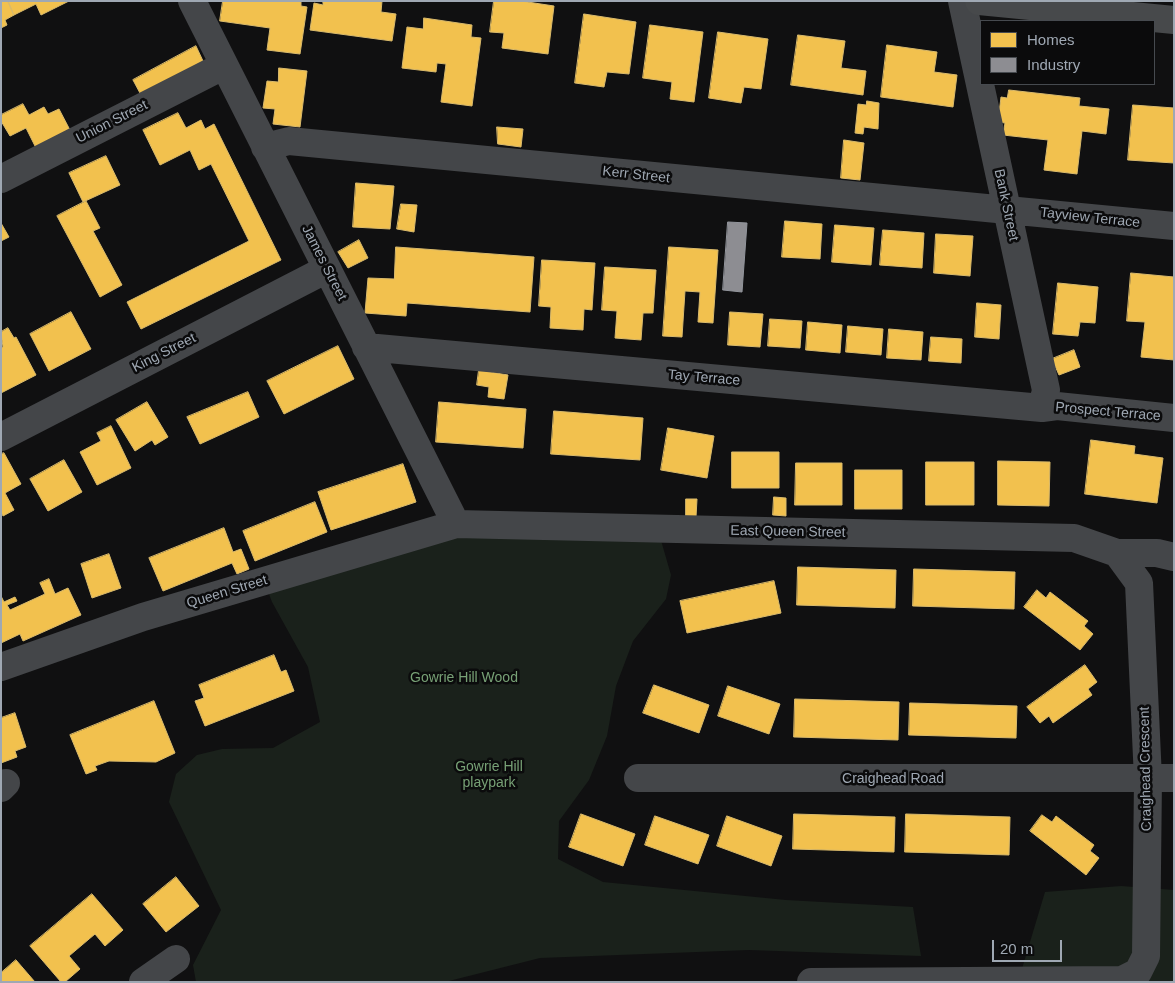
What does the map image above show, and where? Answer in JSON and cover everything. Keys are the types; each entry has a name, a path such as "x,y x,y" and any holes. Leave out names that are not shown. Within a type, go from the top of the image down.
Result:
{"main road":[{"path":"979,1 1174,20"}],"street":[{"name":"James Street","path":"192,1 223,66 266,147 456,524"},
{"name":"Bank Street","path":"962,1 980,85"},
{"name":"Union Street","path":"1,179 223,66"},
{"name":"Bank Street","path":"980,85 1046,390 1042,408"},
{"name":"Kerr Street","path":"266,147 289,141 1007,210"},
{"name":"Tayview Terrace","path":"1007,210 1174,226"},
{"name":"King Street","path":"1,437 327,269"},
{"name":"Tay Terrace","path":"366,348 1042,408"},
{"name":"Prospect Terrace","path":"1042,408 1057,406 1174,418"},
{"name":"East Queen Street","path":"456,524 1074,538 1117,553 1157,553 1174,557"},
{"name":"Queen Street","path":"1,667 143,618 456,524"},
{"name":"Craighead Crescent","path":"811,982 1122,980 1138,972 1146,956 1161,779 1139,583 1117,553"},
{"name":"Craighead Road","path":"637,778 1161,779"},
{"path":"143,982 176,959"}],"green space":[{"name":"Gowrie Hill Wood","path":"456,524 658,530 671,575 666,599 633,641 616,686 607,736 589,780 559,821 558,859 603,882 786,900 913,907 921,956 749,950 540,958 445,982 196,982 193,965 221,910 169,802 176,774 197,755 222,749 273,748 320,722 308,667 272,602 264,581"},
{"path":"1121,886 1174,890 1174,982 1018,982 1045,892"}],"building: Homes":[{"path":"1,1 8,1 14,15 5,20 7,25 1,28"},
{"path":"8,1 69,1 41,15 36,4 14,15"},
{"path":"223,1 301,1 301,6 307,7 300,54 267,50 270,28 220,21"},
{"path":"323,1 382,1 381,12 396,14 392,41 310,30 314,3 323,5"},
{"path":"494,1 521,1 554,6 548,54 502,48 504,33 490,32"},
{"path":"584,14 636,22 629,74 607,72 604,87 575,83"},
{"path":"424,18 472,25 471,37 481,38 472,106 441,102 446,64 437,63 436,72 402,68 407,27 423,29"},
{"path":"650,25 703,32 694,102 670,99 672,82 643,78"},
{"path":"718,32 768,39 761,89 744,87 741,103 709,98"},
{"path":"798,35 845,41 841,68 866,71 863,95 791,85"},
{"path":"887,45 937,52 934,72 957,75 953,107 881,97"},
{"path":"196,46 203,61 141,95 133,80"},
{"path":"279,68 307,71 300,127 273,124 275,109 263,108 267,81 278,82"},
{"path":"1009,90 1080,98 1079,106 1109,109 1106,134 1082,131 1077,174 1044,170 1048,140 1003,135 1005,123 998,122 1001,97 1007,98"},
{"path":"867,101 879,103 878,129 864,127 863,134 855,133 858,104 866,105"},
{"path":"23,104 29,115 44,107 48,114 59,109 71,132 37,150 26,128 10,136 1,121 1,115"},
{"path":"1133,105 1174,108 1174,163 1128,160"},
{"path":"178,113 186,128 201,120 205,129 214,124 281,260 141,329 127,302 249,241 211,164 199,170 190,150 160,165 143,130"},
{"path":"497,127 523,129 521,147 498,144"},
{"path":"844,140 864,143 860,180 841,178"},
{"path":"106,156 120,185 83,202 69,173"},
{"path":"356,183 394,186 390,229 353,227"},
{"path":"86,201 100,228 93,231 122,285 100,297 57,216"},
{"path":"401,204 417,205 414,232 397,229"},
{"path":"785,221 822,224 820,259 782,257"},
{"path":"1,223 9,237 1,241"},
{"path":"835,225 874,228 871,265 832,262"},
{"path":"883,230 924,233 922,268 880,265"},
{"path":"936,234 973,236 970,276 934,273"},
{"path":"359,240 368,258 348,268 338,252"},
{"path":"396,247 534,257 530,312 407,303 406,316 365,313 368,278 394,279"},
{"path":"669,247 718,250 713,323 698,322 700,292 685,291 682,337 663,336"},
{"path":"542,260 595,263 592,310 584,309 583,330 550,328 551,307 539,306"},
{"path":"605,267 656,270 653,313 643,313 641,340 615,338 617,311 602,310"},
{"path":"1131,273 1174,277 1174,360 1141,357 1145,322 1127,321"},
{"path":"1058,283 1098,287 1095,323 1080,322 1078,336 1053,334"},
{"path":"977,303 1001,305 999,339 975,337"},
{"path":"71,312 91,349 49,371 30,334"},
{"path":"730,312 763,314 760,347 728,345"},
{"path":"770,319 802,321 800,348 768,346"},
{"path":"808,322 842,325 840,353 806,350"},
{"path":"848,326 883,329 881,355 846,352"},
{"path":"8,328 14,338 16,337 36,375 1,393 1,348 3,347 1,332"},
{"path":"889,329 923,332 921,360 887,358"},
{"path":"931,337 962,339 961,363 929,361"},
{"path":"338,346 354,379 284,414 267,381"},
{"path":"1074,350 1080,367 1059,375 1052,359"},
{"path":"479,370 508,375 504,399 488,397 489,387 477,385"},
{"path":"248,392 259,417 200,444 187,417"},
{"path":"147,402 168,437 155,445 152,440 135,451 116,420"},
{"path":"439,402 526,409 523,448 436,442"},
{"path":"554,411 643,418 640,460 551,454"},
{"path":"111,426 131,468 97,485 80,452 101,441 97,433"},
{"path":"668,428 714,436 707,478 661,470"},
{"path":"1091,440 1135,446 1134,454 1163,458 1157,503 1085,494"},
{"path":"732,452 779,452 779,488 732,488"},
{"path":"4,453 21,484 5,493 14,510 3,516 1,512 1,454"},
{"path":"64,460 82,492 48,511 30,479"},
{"path":"998,461 1050,462 1049,506 998,505"},
{"path":"926,462 974,462 974,505 926,505"},
{"path":"796,463 842,463 842,505 795,505"},
{"path":"403,464 416,502 331,530 318,492"},
{"path":"855,470 902,470 902,509 855,509"},
{"path":"774,497 786,498 786,516 773,515"},
{"path":"686,499 697,499 696,517 686,517"},
{"path":"315,502 327,532 255,561 243,531"},
{"path":"224,528 233,552 241,549 249,569 237,574 232,563 163,591 149,558"},
{"path":"109,554 121,588 92,598 81,564"},
{"path":"798,567 896,570 895,608 797,605"},
{"path":"914,569 1015,572 1014,609 913,606"},
{"path":"49,579 55,594 68,588 81,615 23,641 20,634 1,643 1,596 4,602 15,597 17,601 7,605 10,610 45,594 40,583"},
{"path":"774,581 781,613 687,633 680,601"},
{"path":"1037,590 1046,598 1050,592 1088,621 1084,626 1093,634 1080,650 1024,607"},
{"path":"274,655 281,672 286,670 294,691 205,726 195,701 204,698 199,685"},
{"path":"1085,665 1097,682 1088,689 1092,695 1053,723 1049,716 1040,723 1027,707"},
{"path":"654,685 709,705 699,733 643,713"},
{"path":"728,686 780,704 769,734 718,716"},
{"path":"795,699 899,702 898,740 794,737"},
{"path":"154,701 175,753 156,762 109,761 95,766 97,770 86,774 70,735"},
{"path":"910,703 1017,706 1016,738 909,735"},
{"path":"15,713 26,747 15,751 17,757 1,763 1,718"},
{"path":"581,814 635,834 623,866 569,847"},
{"path":"794,814 895,817 894,852 793,849"},
{"path":"906,814 1010,817 1009,855 905,852"},
{"path":"1042,815 1052,822 1056,816 1094,845 1090,851 1099,858 1086,875 1030,831"},
{"path":"655,816 709,835 698,864 645,845"},
{"path":"727,816 782,836 771,866 717,846"},
{"path":"176,877 199,906 166,932 143,904"},
{"path":"92,894 123,930 105,946 95,934 69,956 80,969 65,982 61,982 30,946"},
{"path":"16,960 35,982 1,982 1,973"}],"building: Industry":[{"path":"728,222 747,223 742,292 723,290"}],"park label":[{"name":"Gowrie Hill playpark","path":"489,776"}]}
